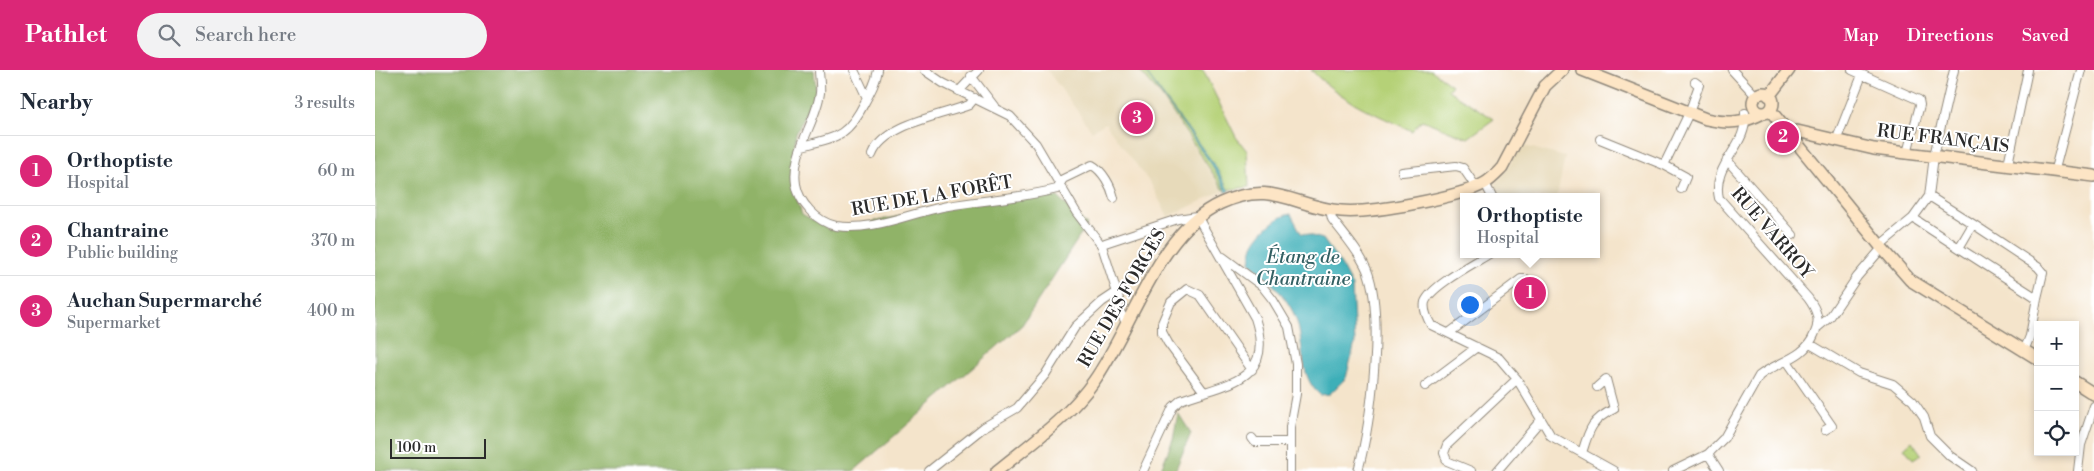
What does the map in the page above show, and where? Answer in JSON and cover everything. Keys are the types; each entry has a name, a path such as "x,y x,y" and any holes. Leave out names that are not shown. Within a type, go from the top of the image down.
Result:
{"main road":[{"name":"RUE DES FORGES","path":"997,471 1033,442 1081,397 1105,364 1175,239 1197,216 1222,202 1255,193 1287,196 1330,210 1353,212 1380,210 1480,185 1502,168 1545,86 1562,70"},
{"path":"1582,70 1689,113 1719,122 1734,120 1756,110 1763,93 1769,96 1789,70"},
{"path":"1756,110 1791,135 1881,247 1911,280 2034,357"},
{"name":"RUE FRANÇAIS","path":"1791,135 1797,131 1874,149 2094,176"},
{"path":"2079,385 2094,394"}],"street":[{"name":"RUE DE LA FORÊT","path":"819,70 820,92 802,146 796,174 796,185 802,198 814,215 834,226 851,227 946,206 1038,194 1057,189 1063,179 1092,165 1098,168 1112,190 1114,198"},
{"path":"854,70 867,98"},
{"path":"802,146 843,133 855,123 867,98 875,87 879,70"},
{"path":"923,70 959,91 1010,116 1036,144 1059,185 1102,246 1118,296 1119,310 1127,324"},
{"path":"959,91 971,76 979,70"},
{"path":"1732,70 1756,110"},
{"path":"1852,70 1919,100 1920,105 1907,153"},
{"path":"1673,471 1708,454 1724,438 1759,376 1767,369 1800,354 1810,344 1818,326 1830,317 1857,277 1881,247 1913,218 1929,196 1934,156 1954,70"},
{"path":"2008,164 2028,70"},
{"path":"2055,170 2081,70"},
{"path":"1836,141 1862,75"},
{"path":"971,76 995,108"},
{"path":"1664,165 1689,113 1699,85 1695,82"},
{"path":"872,155 875,149 896,129 969,105 975,98"},
{"name":"RUE VARROY","path":"1756,110 1720,171 1717,183 1719,198 1808,298 1817,314 1818,326"},
{"path":"1601,139 1664,165 1686,177 1681,189"},
{"path":"1727,160 1793,235"},
{"path":"1402,172 1456,166 1463,168 1488,193"},
{"path":"1929,196 2038,267 2043,273 2030,336 2024,351"},
{"path":"1330,210 1332,219 1366,267 1373,290 1375,334 1371,398 1365,445 1358,471"},
{"path":"1102,246 1105,243 1178,219 1197,216 1255,318 1260,334 1261,354 1253,370 1240,380 1181,400 1173,407 1143,471"},
{"path":"1913,218 2037,298"},
{"path":"1959,248 1973,224"},
{"path":"1220,255 1262,286 1289,327 1296,364 1290,442 1290,471"},
{"path":"1483,258 1433,291 1425,301 1424,309 1431,325 1499,358 1517,379 1540,421 1551,436 1614,471"},
{"path":"1449,333 1516,283"},
{"path":"1204,392 1162,332 1162,323 1171,302 1187,289 1200,294 1253,370"},
{"path":"1118,296 1136,308"},
{"path":"929,471 984,427 1017,408 1045,375 1075,326 1103,302 1118,296"},
{"path":"1810,344 1859,373 1893,384 1913,401 1924,417 1929,436 1950,456 1972,471"},
{"path":"1425,386 1477,347"},
{"path":"1787,361 1832,426 1825,430"},
{"path":"1471,471 1447,461 1443,453 1447,445 1517,379"},
{"path":"1582,453 1593,423 1600,416 1614,409 1606,379 1597,387"},
{"path":"2078,471 2081,445 2094,406"},
{"path":"1497,471 1540,421"},
{"path":"1252,438 1255,442 1290,442"},
{"path":"1708,454 1719,471"}],"shaded area":[{"path":"1047,70 1139,70 1162,97 1224,190 1168,217 1151,184 1105,123 1092,131"},
{"path":"1521,145 1565,157 1558,193 1497,193 1496,184 1506,172"}],"green space":[{"path":"375,70 814,70 816,91 796,133 791,180 802,214 830,230 957,205 1058,197 1087,225 1022,325 854,471 375,471"},
{"path":"1139,70 1203,70 1236,137 1247,151 1249,187 1224,190 1162,97"},
{"path":"1311,70 1431,70 1452,85 1448,90 1494,119 1468,138 1422,120 1412,131 1346,98 1322,81"},
{"path":"1178,413 1191,433 1175,471 1160,471 1173,439"},
{"path":"1912,441 1921,454 1913,459 1904,448"}],"water":[{"path":"1144,70 1214,164 1229,191 1227,192 1212,165"},
{"name":"Étang de Chantraine","path":"1291,214 1301,233 1323,239 1340,263 1352,286 1355,343 1346,378 1330,394 1320,395 1308,377 1297,323 1285,298 1250,262 1253,246 1259,236 1274,222 1285,215"}],"place":[{"name":"Auchan Supermarché","path":"1137,118"},
{"name":"Chantraine","path":"1783,137"},
{"name":"Orthoptiste","path":"1530,293"}]}
